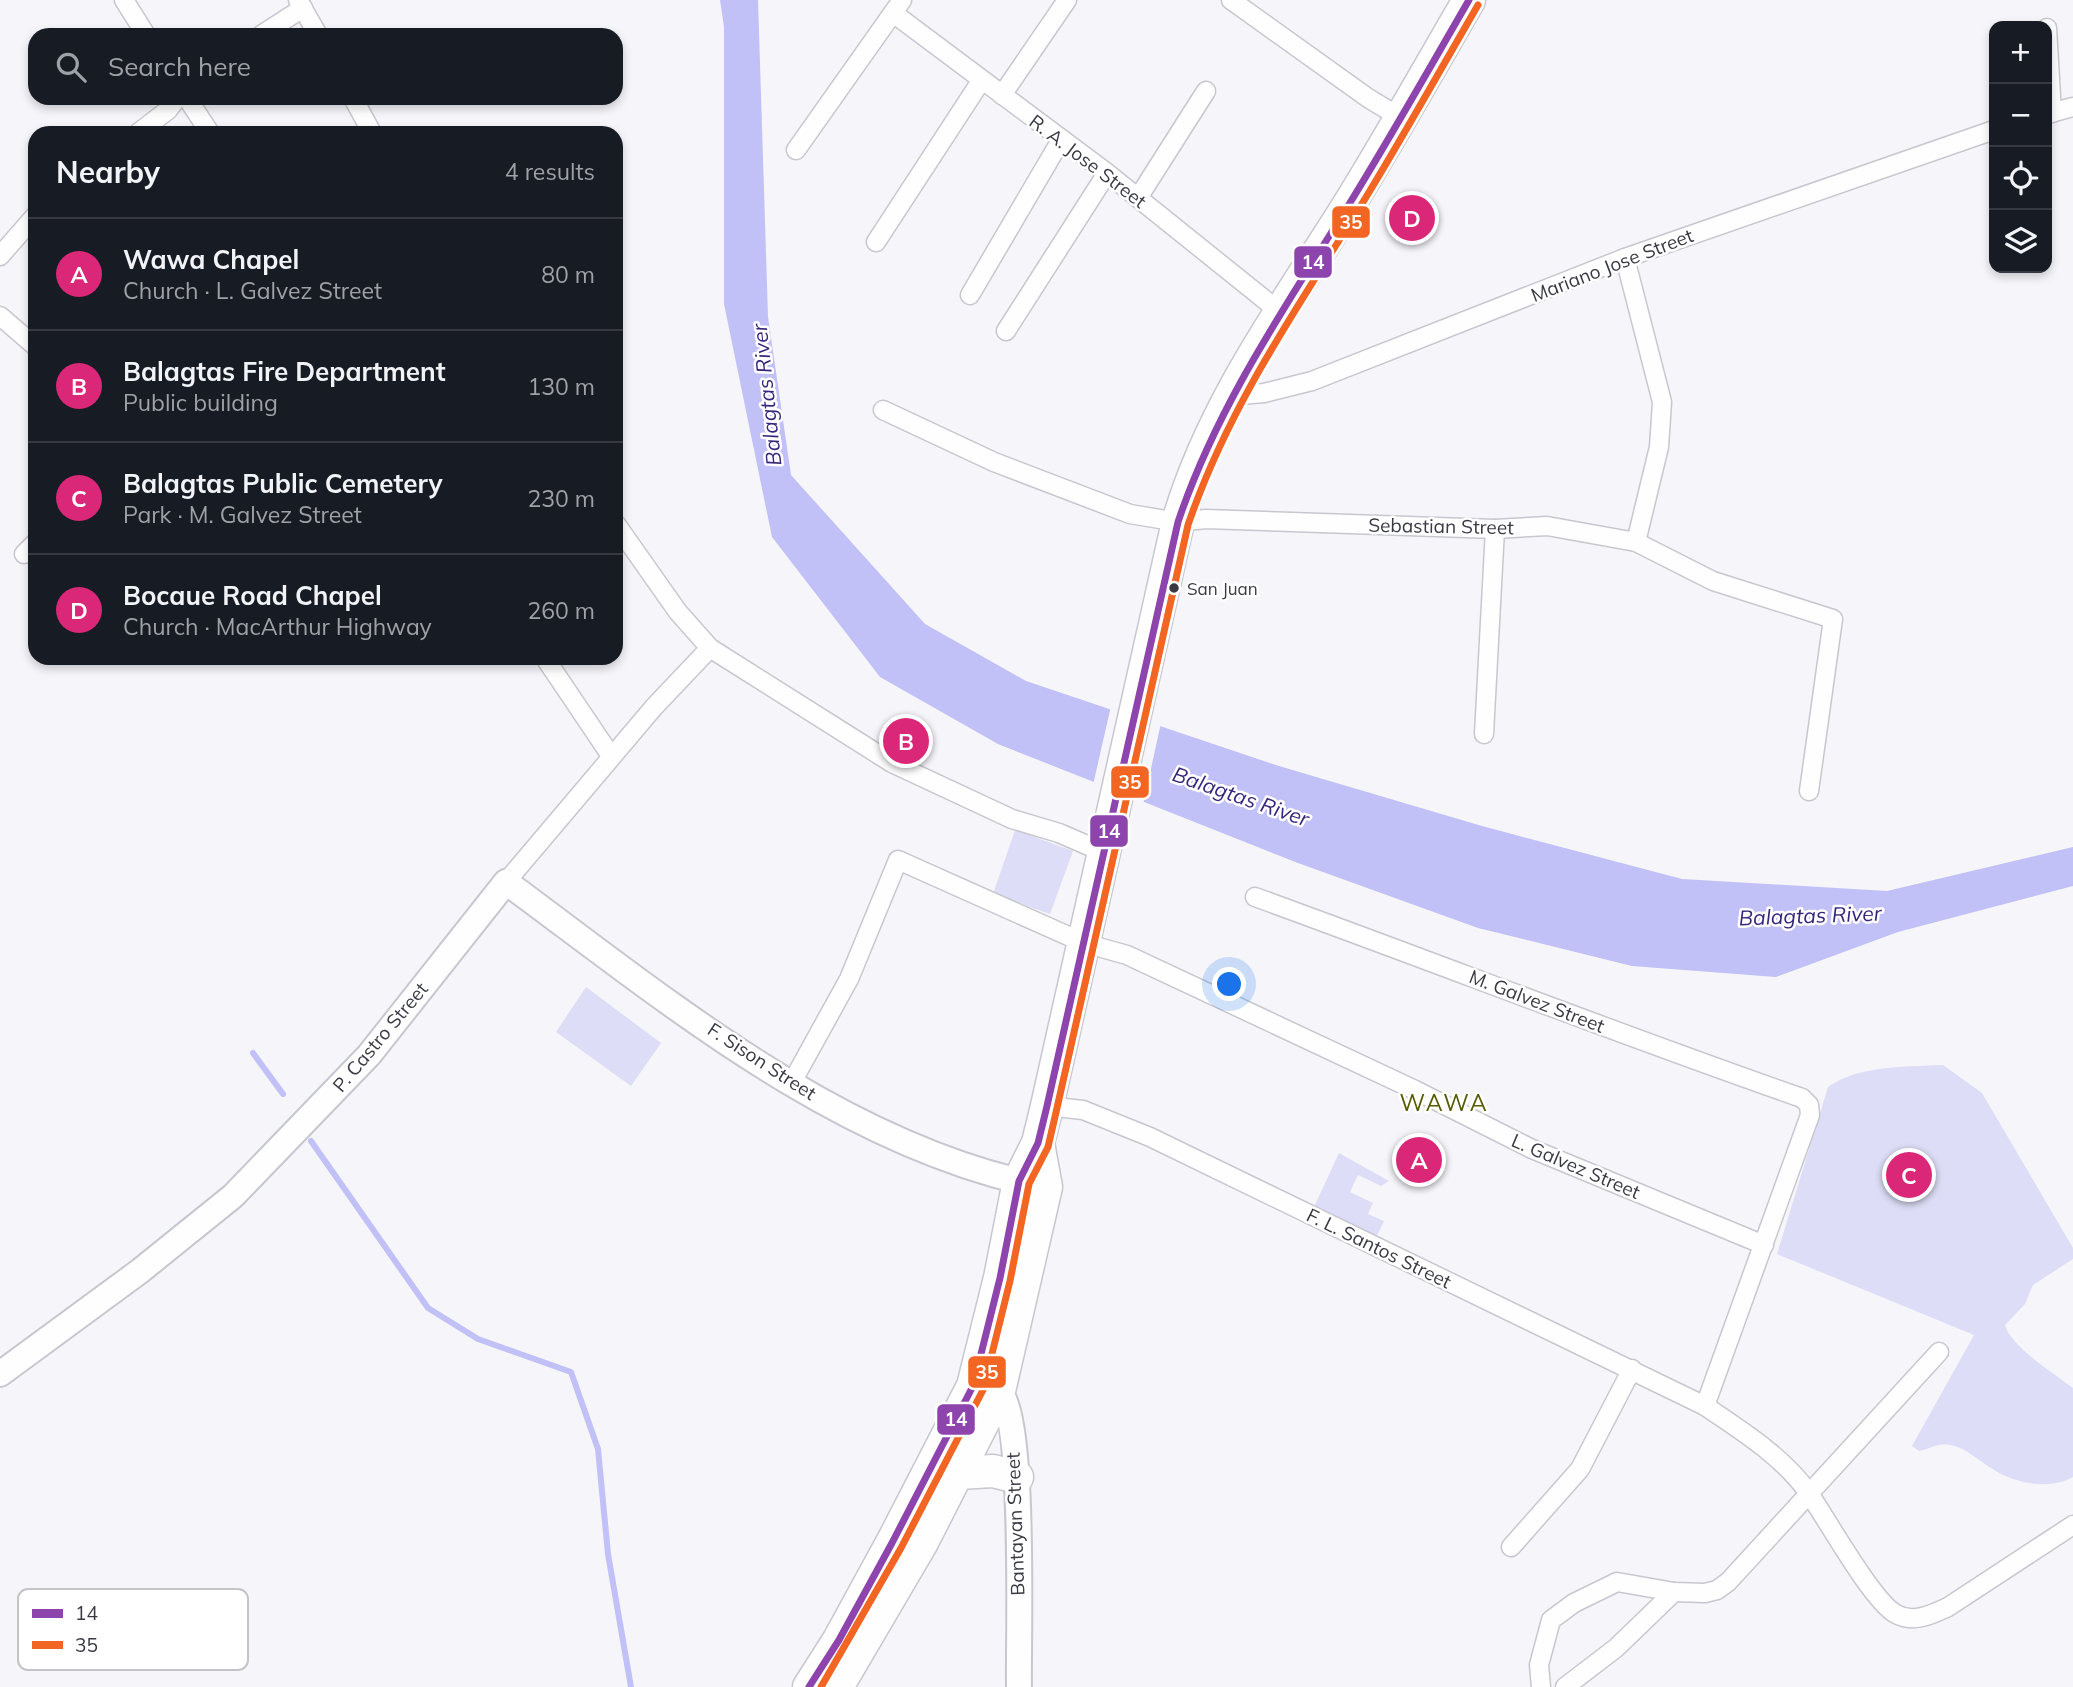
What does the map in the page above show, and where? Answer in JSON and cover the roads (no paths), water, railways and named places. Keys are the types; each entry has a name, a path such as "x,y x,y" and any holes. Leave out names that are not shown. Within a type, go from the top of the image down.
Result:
{"highway":[{"path":"837,1687 921,1544 958,1473 986,1388 1000,1278 1032,1184 1038,1143 1178,523 1201,453 1229,396 1401,117 1469,0"},
{"path":"809,1687 986,1388"},
{"path":"958,1473 993,1471 1017,1477"}],"street":[{"path":"124,0 142,28"},
{"path":"1002,95 1067,0"},
{"path":"1231,0 1368,98 1401,117"},
{"path":"270,28 301,4 314,28"},
{"path":"796,150 897,7"},
{"name":"R. A. Jose Street","path":"897,7 981,81 1107,173 1280,312"},
{"path":"876,242 981,81"},
{"path":"1138,198 1206,91"},
{"path":"147,126 172,105"},
{"path":"192,105 205,126"},
{"path":"357,105 368,126"},
{"path":"2052,113 2073,107"},
{"name":"Mariano Jose Street","path":"1229,396 1264,393 1312,381 1625,258 1989,132"},
{"path":"970,296 1061,140"},
{"path":"1006,331 1107,173"},
{"path":"0,256 28,224"},
{"path":"1625,258 1662,402 1659,447 1636,542"},
{"path":"0,316 28,340"},
{"name":"Sebastian Street","path":"883,410 994,462 1130,514 1178,523 1206,519 1496,528 1547,526 1636,542 1713,581 1833,619 1810,791"},
{"path":"1484,734 1496,528"},
{"path":"623,534 678,612 710,648 892,763 1012,819 1059,833 1106,841"},
{"name":"P. Castro Street","path":"0,1374 140,1271 233,1196 369,1055 506,881 611,756 710,648"},
{"path":"550,665 611,756"},
{"name":"L. Galvez Street","path":"791,1084 849,979 898,860 1084,943 1127,955 1415,1090 1532,1149 1764,1245"},
{"name":"F. Sison Street","path":"506,881 628,971 791,1084 922,1150 988,1174 1032,1184"},
{"name":"M. Galvez Street","path":"1255,897 1499,985 1667,1051 1802,1098 1809,1105 1810,1115 1764,1245"},
{"name":"F. L. Santos Street","path":"1047,1106 1083,1110 1150,1137 1706,1406 1784,1464 1809,1493 1880,1598 1895,1614 1907,1618 1926,1617 1948,1607 2073,1525"},
{"path":"1706,1406 1764,1245"},
{"path":"1541,1687 1539,1665 1551,1620 1574,1603 1616,1582 1674,1592 1705,1593 1728,1582 1884,1416 1939,1352"},
{"path":"1511,1547 1580,1469 1632,1370"},
{"name":"Bantayan Street","path":"986,1388 1008,1402 1017,1477 1020,1687"},
{"path":"1565,1687 1616,1648 1674,1592"}],"water":[{"name":"Balagtas River","path":"720,0 758,0 768,317 791,475 925,624 1026,681 1279,766 1482,826 1682,879 1887,891 2073,847 2073,886 1898,932 1776,977 1632,966 1478,928 1298,863 998,744 880,677 772,537 724,304 724,27"}],"waterway":[{"path":"253,1053 283,1094"},
{"path":"311,1141 428,1308 478,1339 571,1372 598,1449 608,1554 631,1687"}],"place":[{"name":"Bocaue Road Chapel","path":"1412,218"},
{"name":"San Juan","path":"1174,588"},
{"name":"Balagtas Fire Department","path":"906,741"},
{"name":"Wawa Chapel","path":"1419,1160"},
{"name":"Balagtas Public Cemetery","path":"1909,1175"}],"district":[{"name":"WAWA","path":"1444,1102"}]}
